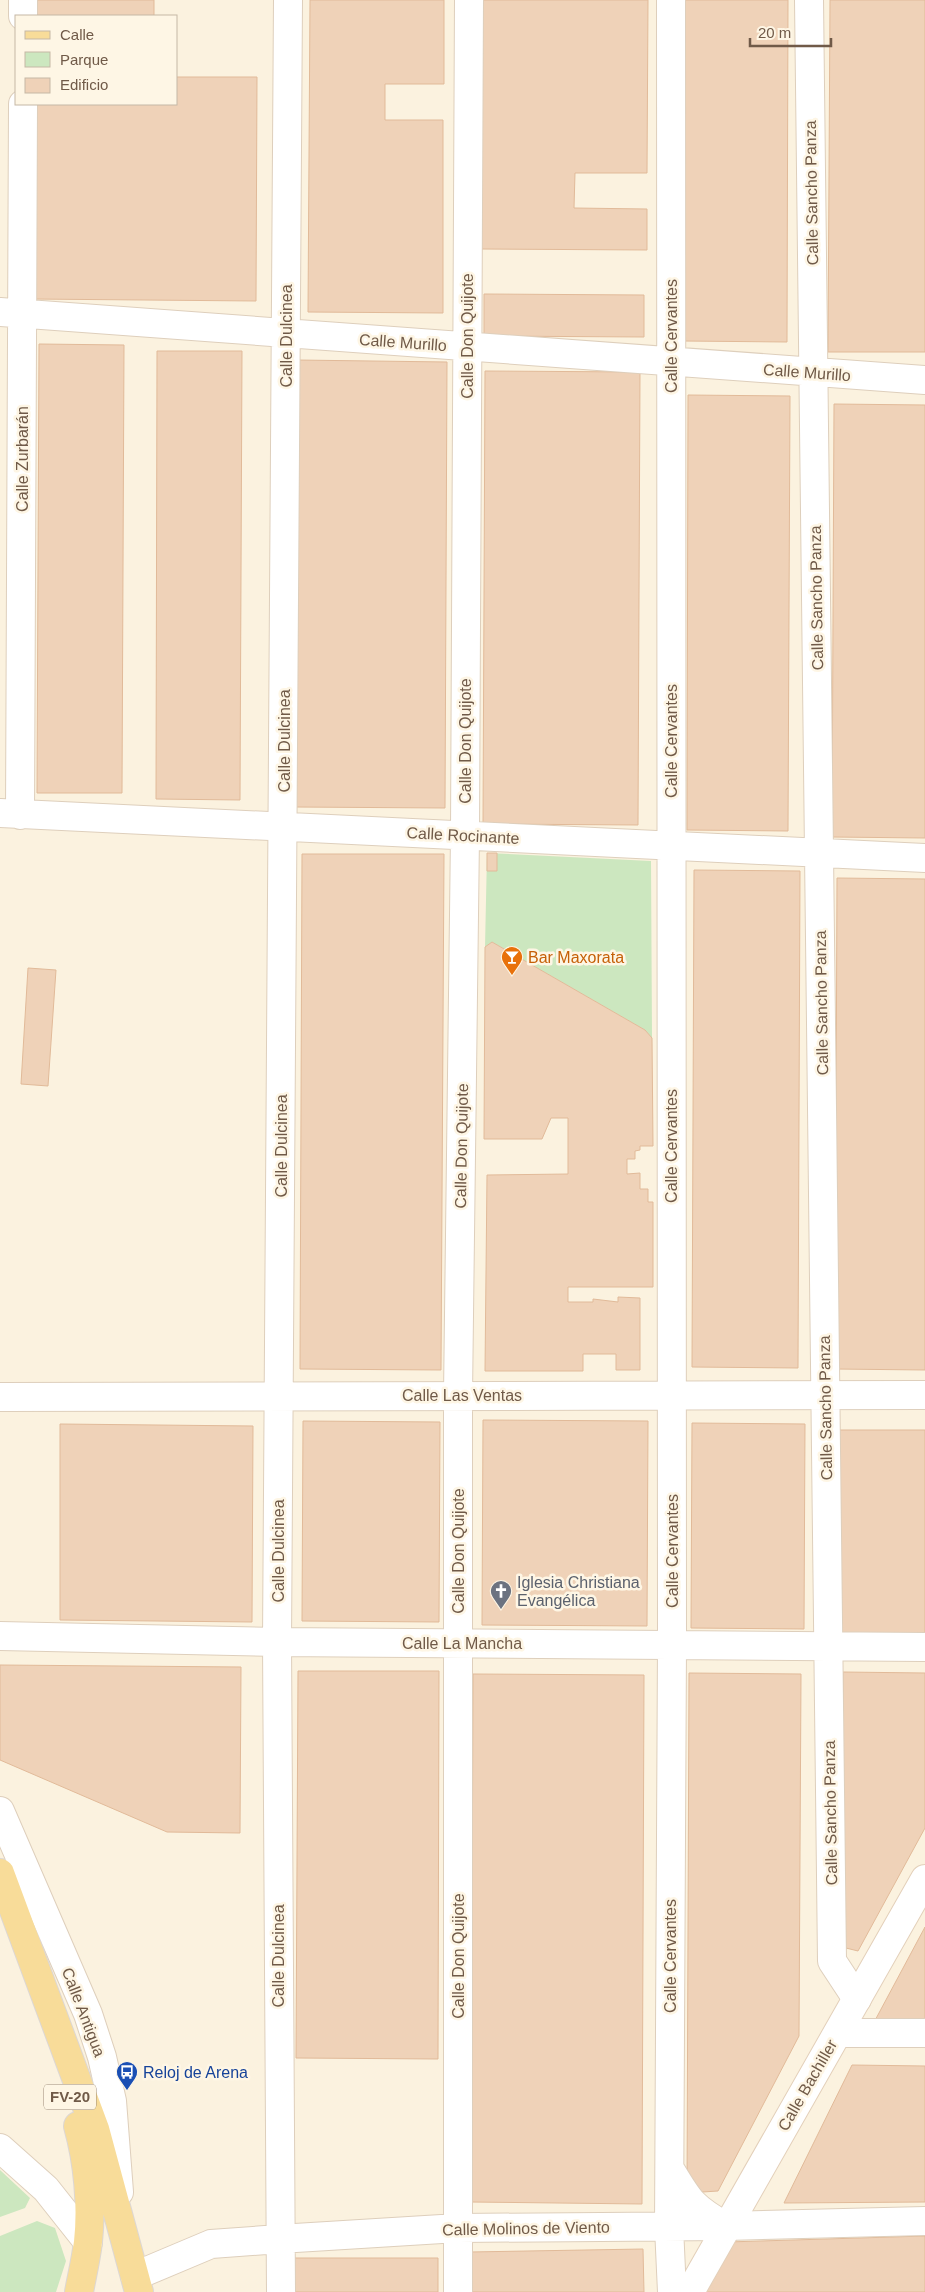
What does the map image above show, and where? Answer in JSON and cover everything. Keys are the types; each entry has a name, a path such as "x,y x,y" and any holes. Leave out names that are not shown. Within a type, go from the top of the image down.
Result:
{"main road":[{"name":"FV-20","path":"0,1874 89,2112 137,2284"},
{"name":"FV-20","path":"0,1911 68,2090 82,2138 88,2194 88,2242 78,2292"}],"street":[{"path":"23,0 23,15"},
{"name":"Calle Dulcinea","path":"281,2292 277,1642 288,0"},
{"name":"Calle Don Quijote","path":"458,2292 458,1395 465,835 469,0"},
{"name":"Calle Cervantes","path":"671,0 672,1644 669,2226 672,2292"},
{"name":"Calle Sancho Panza","path":"809,0 832,1961 857,1999"},
{"name":"Calle Zurbarán","path":"10,814 11,313 23,105"},
{"name":"Calle Murillo","path":"11,313 925,380"},
{"name":"Calle Rocinante","path":"10,814 925,858"},
{"name":"Calle Las Ventas","path":"0,1398 279,1395 925,1394"},
{"name":"Calle La Mancha","path":"0,1636 277,1642 925,1647"},
{"name":"Calle Antigua","path":"0,1811 88,2014 102,2057 112,2101 122,2225"},
{"name":"Calle Bachiller","path":"690,2292 725,2226 838,2033 925,1879"},
{"path":"838,2033 925,2033"},
{"path":"0,2148 46,2189 88,2242"},
{"path":"670,2169 694,2206 700,2212 725,2226"},
{"name":"Calle Molinos de Viento","path":"137,2284 211,2244 458,2228 725,2226 925,2221"}],"green space":[{"path":"487,853 651,861 652,1038 645,1030 492,942 485,947"},
{"path":"0,2170 30,2198 25,2208 0,2217"},
{"path":"37,2221 55,2228 66,2261 56,2292 0,2292 0,2236"}],"building":[{"path":"32,0 154,0 154,15 32,15"},
{"path":"310,0 444,0 444,84 385,84 385,120 443,120 443,313 308,312"},
{"path":"482,0 648,0 647,173 575,173 574,208 647,209 647,250 481,249"},
{"path":"685,0 788,0 787,342 683,341"},
{"path":"830,0 925,0 925,352 828,352"},
{"path":"178,77 257,77 256,301 31,299 32,105 178,105"},
{"path":"484,294 644,295 644,337 484,336"},
{"path":"39,344 124,345 122,793 37,793"},
{"path":"157,351 242,351 240,800 156,799"},
{"path":"297,360 447,362 445,808 295,807"},
{"path":"485,371 640,372 638,825 483,824"},
{"path":"688,395 790,396 788,831 687,830"},
{"path":"834,404 925,405 925,838 832,837"},
{"path":"487,853 497,853 497,871 487,871"},
{"path":"302,854 444,854 441,1370 300,1369"},
{"path":"694,870 800,871 798,1368 692,1367"},
{"path":"837,878 925,879 925,1370 835,1369"},
{"path":"492,942 645,1030 652,1038 653,1146 640,1146 640,1150 635,1151 635,1159 627,1159 627,1174 640,1173 640,1189 648,1189 648,1202 653,1202 653,1287 568,1287 568,1302 593,1302 593,1299 618,1302 618,1297 640,1298 640,1370 616,1370 616,1354 583,1354 583,1371 485,1371 487,1175 568,1174 568,1118 551,1118 542,1139 484,1139 485,947"},
{"path":"28,968 56,970 48,1086 21,1084"},
{"path":"483,1420 648,1421 647,1626 482,1625"},
{"path":"303,1421 440,1422 439,1622 302,1621"},
{"path":"692,1423 805,1424 804,1629 691,1628"},
{"path":"60,1424 253,1426 252,1622 60,1620"},
{"path":"839,1430 925,1430 925,1635 839,1635"},
{"path":"0,1665 241,1667 240,1833 167,1832 0,1760"},
{"path":"298,1671 439,1671 438,2059 296,2058"},
{"path":"843,1672 925,1673 925,1828 858,1951 842,1947"},
{"path":"689,1673 801,1674 799,2036 718,2191 687,2193"},
{"path":"473,1674 644,1675 642,2204 471,2202"},
{"path":"925,1927 925,2024 872,2026"},
{"path":"852,2065 925,2066 925,2202 784,2203"},
{"path":"925,2236 925,2292 696,2292 727,2242"},
{"path":"643,2249 644,2292 471,2292 470,2252"},
{"path":"292,2258 438,2258 438,2292 295,2292"}],"place":[{"name":"Bar Maxorata","path":"512,976"},
{"name":"Iglesia Christiana Evangélica","path":"501,1610"},
{"name":"Reloj de Arena","path":"127,2091"}]}
